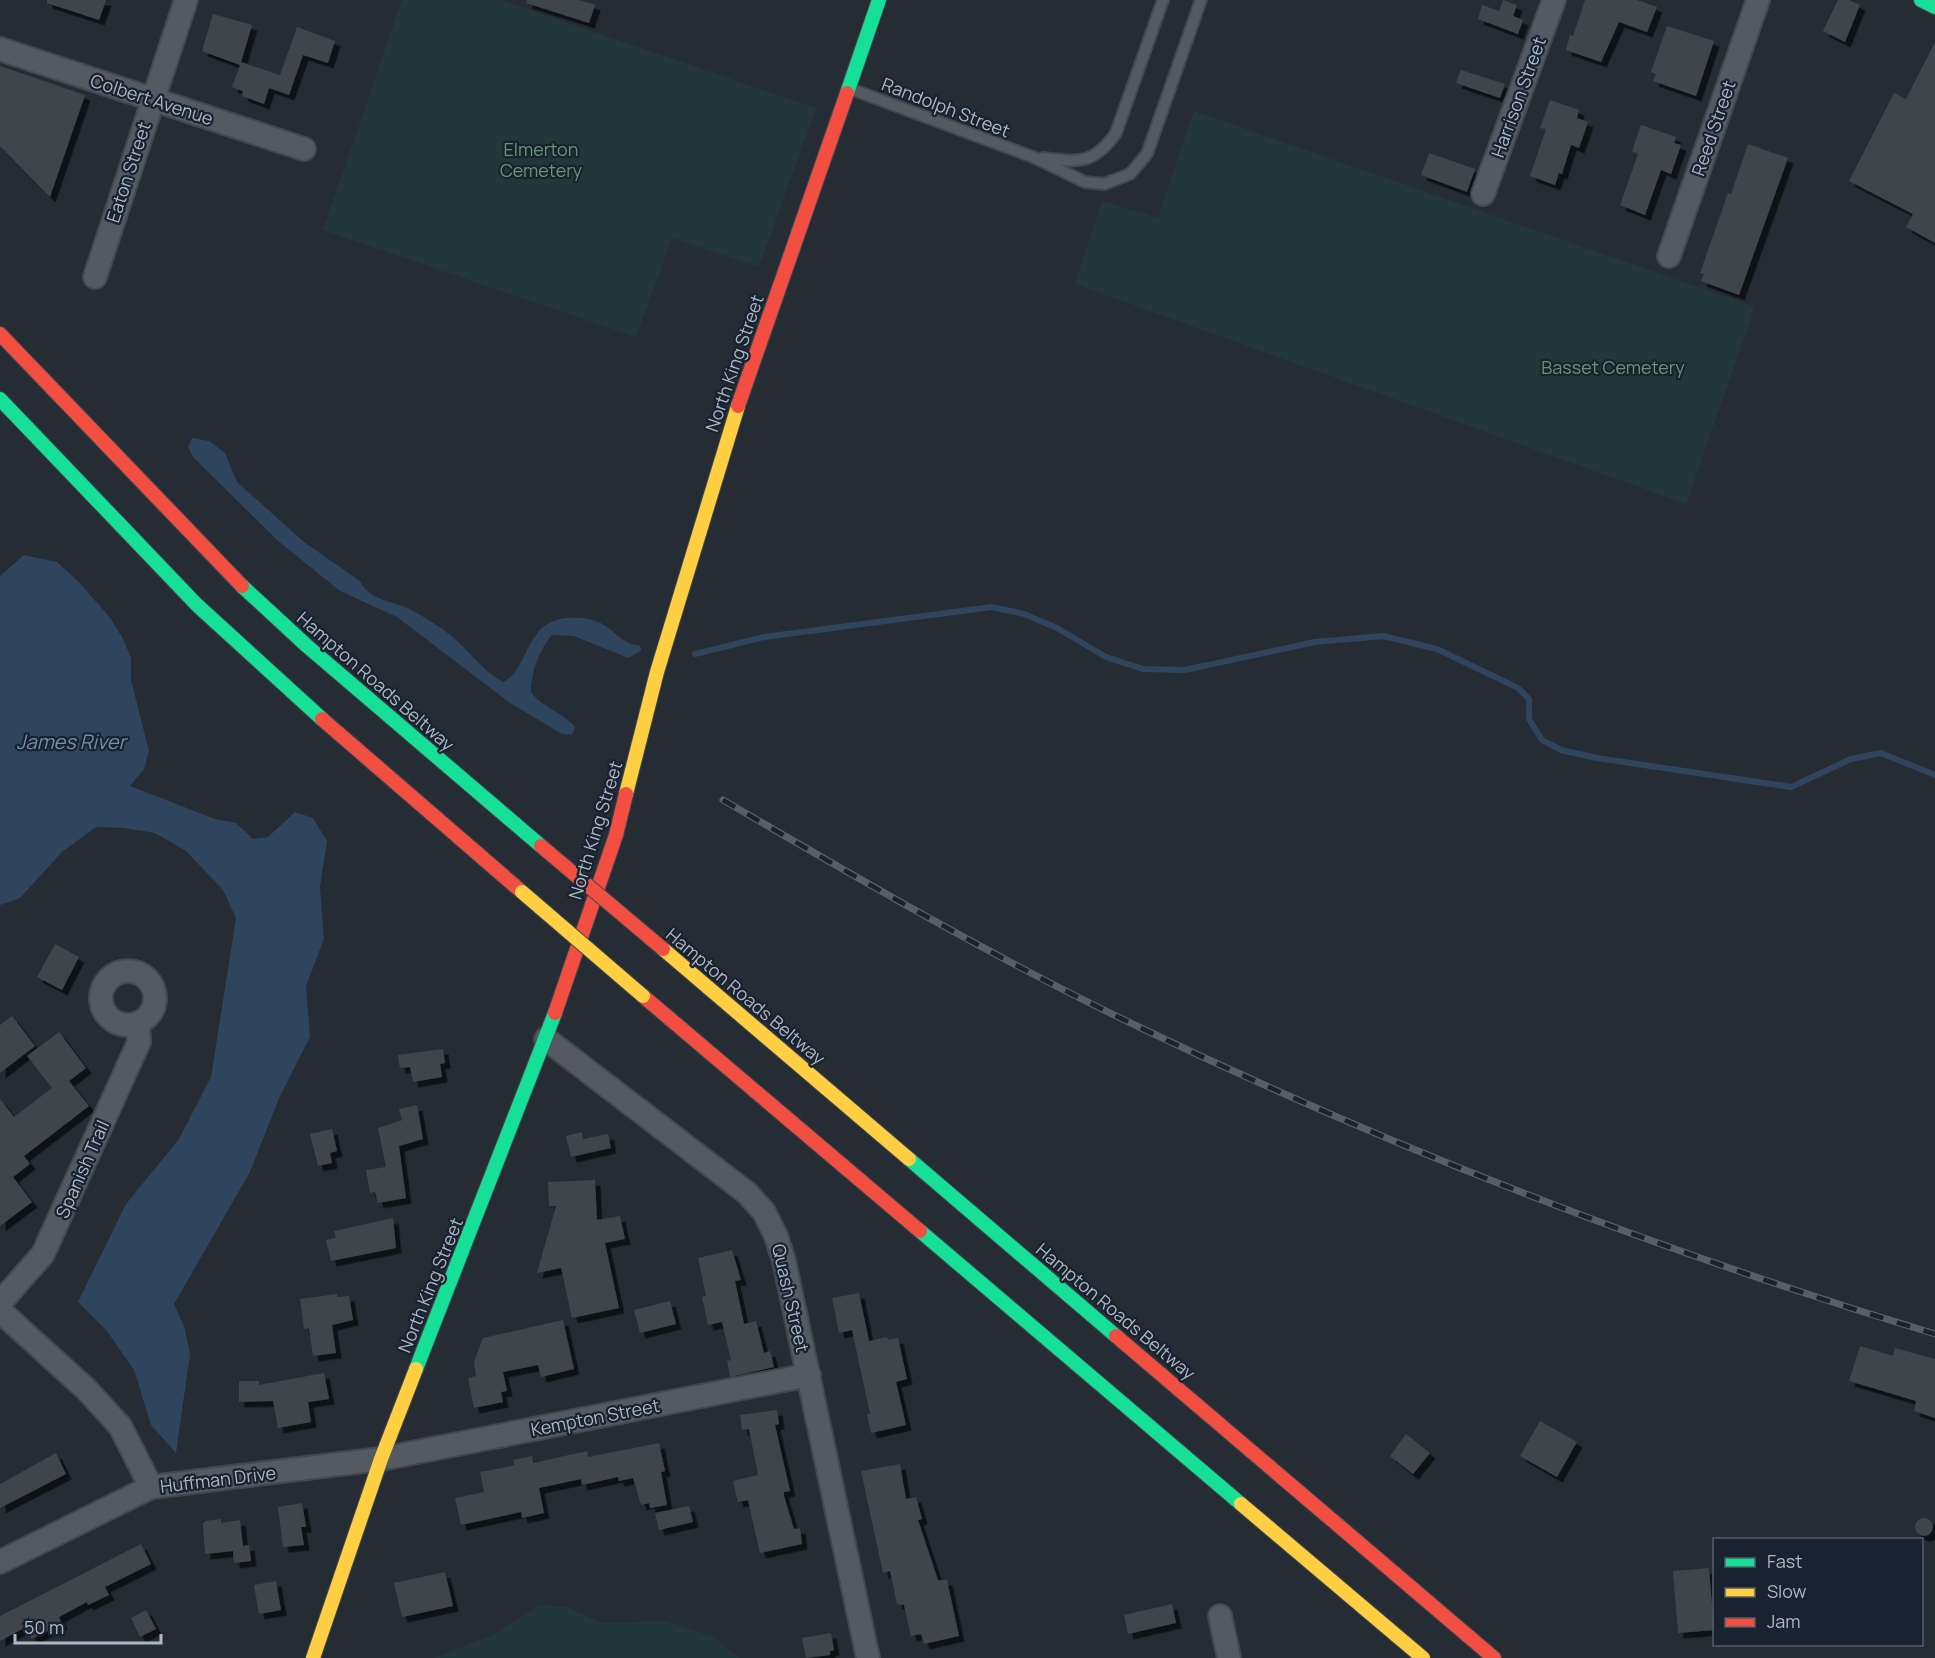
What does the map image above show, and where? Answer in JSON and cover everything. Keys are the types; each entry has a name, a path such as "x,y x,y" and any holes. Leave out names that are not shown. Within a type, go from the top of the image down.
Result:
{"main road":[{"name":"North King Street","path":"313,1658 381,1459 546,1039 616,835 657,672 723,449 879,0"},
{"path":"1921,0 1935,7"},
{"name":"Hampton Roads Beltway","path":"0,334 234,578 316,654 1494,1658"},
{"path":"0,399 197,605 282,684 643,996 1423,1658"}],"street":[{"name":"Eaton Street","path":"95,277 186,0"},
{"name":"Harrison Street","path":"1483,194 1554,0"},
{"name":"Reed Street","path":"1669,256 1758,0"},
{"name":"Colbert Avenue","path":"0,49 304,149"},
{"name":"Spanish Trail","path":"0,1303 43,1254 139,1042 138,1023"},
{"name":"Quash Street","path":"546,1039 727,1176 764,1212 776,1236 784,1261 868,1658"},
{"path":"0,1311 86,1389 120,1426 151,1487"},
{"name":"Kempton Street","path":"381,1459 808,1375"},
{"name":"Huffman Drive","path":"0,1562 151,1487 381,1459"},
{"path":"1220,1616 1229,1658"}],"lane":[{"path":"1033,157 1077,162 1095,157 1107,145 1116,133 1163,0"},
{"path":"1033,157 1085,182 1104,184 1130,174 1147,154 1201,0"},
{"name":"Randolph Street","path":"848,87 1033,157"}],"green space":[{"name":"Elmerton Cemetery","path":"402,0 501,0 816,108 759,267 672,238 636,337 323,230"},
{"name":"Basset Cemetery","path":"1194,111 1755,307 1686,504 1075,284 1102,201 1158,218"},
{"path":"540,1605 567,1607 602,1623 665,1621 714,1637 739,1658 434,1658 493,1635"}],"water":[{"path":"192,438 209,441 225,453 237,482 304,542 360,581 364,588 376,597 411,610 439,627 503,682 515,672 531,642 542,628 548,623 564,618 590,619 608,628 624,641 639,645 642,650 628,658 574,636 552,635 543,647 537,662 532,677 531,692 575,727 572,735 562,734 510,703 397,617 340,591 278,541 194,458 188,447"},
{"name":"James River","path":"24,555 57,562 80,583 111,619 123,639 131,658 131,680 149,751 144,769 130,786 215,819 236,823 253,839 268,837 295,812 313,818 327,841 320,887 324,939 306,986 310,1037 280,1096 250,1172 174,1304 184,1326 190,1354 176,1453 151,1425 134,1370 107,1331 78,1302 126,1204 179,1139 211,1077 236,918 223,890 186,851 155,833 124,828 96,827 62,852 20,898 0,905 0,576"}],"building":[{"path":"47,0 106,0 99,20 47,3"},
{"path":"527,0 579,0 595,5 589,23 526,3"},
{"path":"1503,0 1517,5 1513,16 1523,20 1518,34 1478,19 1482,5 1499,11"},
{"path":"1585,0 1637,0 1657,7 1647,32 1619,22 1601,62 1566,50"},
{"path":"1838,0 1849,0 1860,5 1845,42 1823,31"},
{"path":"213,14 252,25 241,62 280,75 297,27 335,41 328,63 303,55 289,95 269,88 264,104 242,96 243,91 232,87 240,65 202,51"},
{"path":"1667,26 1714,41 1696,96 1653,81 1656,74 1651,72"},
{"path":"1935,42 1935,243 1906,227 1913,214 1849,181 1894,93 1906,99"},
{"path":"0,66 85,95 50,197 0,146"},
{"path":"1461,70 1505,84 1500,98 1456,83"},
{"path":"1550,100 1579,110 1577,118 1588,122 1579,148 1571,145 1562,174 1559,173 1555,185 1530,176 1546,129 1540,128"},
{"path":"1641,125 1676,137 1674,143 1681,145 1671,174 1661,170 1645,215 1620,205 1638,154 1632,151"},
{"path":"1748,144 1788,158 1739,295 1701,281 1704,274 1700,273"},
{"path":"1429,153 1475,169 1467,192 1421,175"},
{"path":"55,944 79,957 62,990 37,977"},
{"path":"12,1016 35,1046 0,1073 0,1025"},
{"path":"59,1032 86,1068 69,1081 89,1106 24,1156 30,1164 13,1177 32,1202 0,1226 0,1099 14,1117 52,1088 27,1056"},
{"path":"443,1049 445,1063 440,1064 442,1077 413,1082 410,1067 400,1068 398,1055"},
{"path":"417,1105 423,1139 399,1146 406,1198 378,1203 375,1192 370,1193 366,1170 386,1167 378,1128 402,1120 399,1109"},
{"path":"332,1129 337,1151 330,1153 332,1163 318,1166 310,1134"},
{"path":"582,1132 583,1139 608,1134 611,1148 571,1157 566,1136"},
{"path":"595,1180 597,1220 620,1216 625,1239 605,1243 619,1308 572,1318 561,1268 537,1273 556,1206 549,1206 548,1182"},
{"path":"393,1218 396,1248 331,1261 326,1240 336,1238 334,1231"},
{"path":"732,1250 741,1280 735,1281 744,1324 756,1321 764,1353 770,1351 774,1367 730,1377 727,1361 731,1360 722,1322 708,1325 702,1297 706,1296 698,1258"},
{"path":"859,1293 869,1341 887,1337 888,1340 898,1338 907,1379 896,1382 906,1425 871,1433 867,1414 870,1414 852,1330 839,1333 832,1298"},
{"path":"337,1294 337,1297 349,1296 353,1320 332,1325 336,1353 313,1356 309,1328 304,1329 300,1299"},
{"path":"670,1301 676,1324 640,1333 634,1310"},
{"path":"563,1320 574,1369 541,1377 538,1365 503,1372 507,1391 501,1392 503,1402 474,1408 468,1378 476,1376 474,1362 483,1338"},
{"path":"1860,1346 1893,1356 1895,1348 1935,1359 1935,1418 1914,1411 1916,1401 1849,1381"},
{"path":"324,1373 329,1399 308,1402 311,1422 278,1428 273,1401 239,1402 239,1381 259,1381 259,1385"},
{"path":"777,1410 779,1424 775,1425 790,1491 784,1492 784,1496 794,1529 800,1528 802,1544 760,1553 748,1500 738,1502 733,1481 758,1475 749,1429 742,1430 740,1415"},
{"path":"1540,1421 1577,1442 1557,1477 1520,1456"},
{"path":"1406,1434 1430,1453 1413,1474 1390,1456"},
{"path":"659,1443 665,1471 661,1472 667,1505 650,1508 649,1503 641,1505 633,1478 619,1481 618,1477 582,1485 581,1479 539,1488 544,1513 522,1518 521,1512 461,1525 455,1498 484,1492 480,1472 512,1466 514,1465 513,1460 532,1456 533,1463 587,1451 588,1457"},
{"path":"56,1453 66,1474 0,1508 0,1484"},
{"path":"900,1464 906,1499 916,1497 922,1519 918,1520 938,1580 947,1580 959,1636 924,1644 921,1634 911,1636 904,1605 897,1604 890,1571 883,1573 861,1471"},
{"path":"302,1503 306,1527 301,1527 304,1545 283,1547 278,1507"},
{"path":"689,1506 693,1522 659,1530 655,1513"},
{"path":"1920,1518 1928,1518 1933,1523 1931,1534 1920,1536 1915,1531 1915,1523"},
{"path":"221,1519 221,1523 240,1520 243,1546 249,1545 251,1561 234,1563 233,1551 205,1554 203,1524 205,1521"},
{"path":"141,1544 151,1564 105,1587 109,1595 88,1605 87,1602 59,1617 62,1624 32,1639 26,1627 0,1641 0,1616"},
{"path":"1709,1568 1713,1630 1678,1633 1673,1571"},
{"path":"445,1572 453,1606 402,1617 394,1583"},
{"path":"276,1581 281,1610 259,1614 254,1585"},
{"path":"1172,1604 1176,1623 1128,1634 1124,1615"},
{"path":"146,1610 156,1629 140,1637 131,1618"},
{"path":"831,1633 834,1650 830,1651 830,1655 806,1658 802,1638"}],"waterway":[{"path":"695,654 764,637 992,607 1024,614 1057,628 1106,657 1143,669 1185,670 1315,642 1383,636 1437,649 1518,688 1529,699 1529,719 1542,740 1561,750 1597,758 1791,787 1851,759 1881,753 1935,775"}],"railway":[{"path":"723,800 877,889 1033,974 1139,1027 1333,1115 1432,1157 1631,1233 1732,1269 1935,1334"}],"traffic: fast":[{"path":"847,93 879,0"},
{"path":"1921,0 1935,7"},
{"path":"0,399 197,605 322,719"},
{"path":"242,586 307,646 541,846"},
{"path":"416,1369 555,1013"},
{"path":"909,1159 1116,1336"},
{"path":"920,1231 1241,1504"}],"traffic: slow":[{"path":"626,794 657,672 738,406"},
{"path":"522,892 643,996"},
{"path":"663,949 909,1159"},
{"path":"313,1658 381,1459 416,1369"},
{"path":"1241,1504 1423,1658"}],"traffic: jam":[{"path":"738,406 847,93"},
{"path":"0,334 242,586"},
{"path":"322,719 522,892"},
{"path":"555,1013 616,835 626,794"},
{"path":"541,846 663,949"},
{"path":"643,996 920,1231"},
{"path":"1116,1336 1494,1658"}]}
